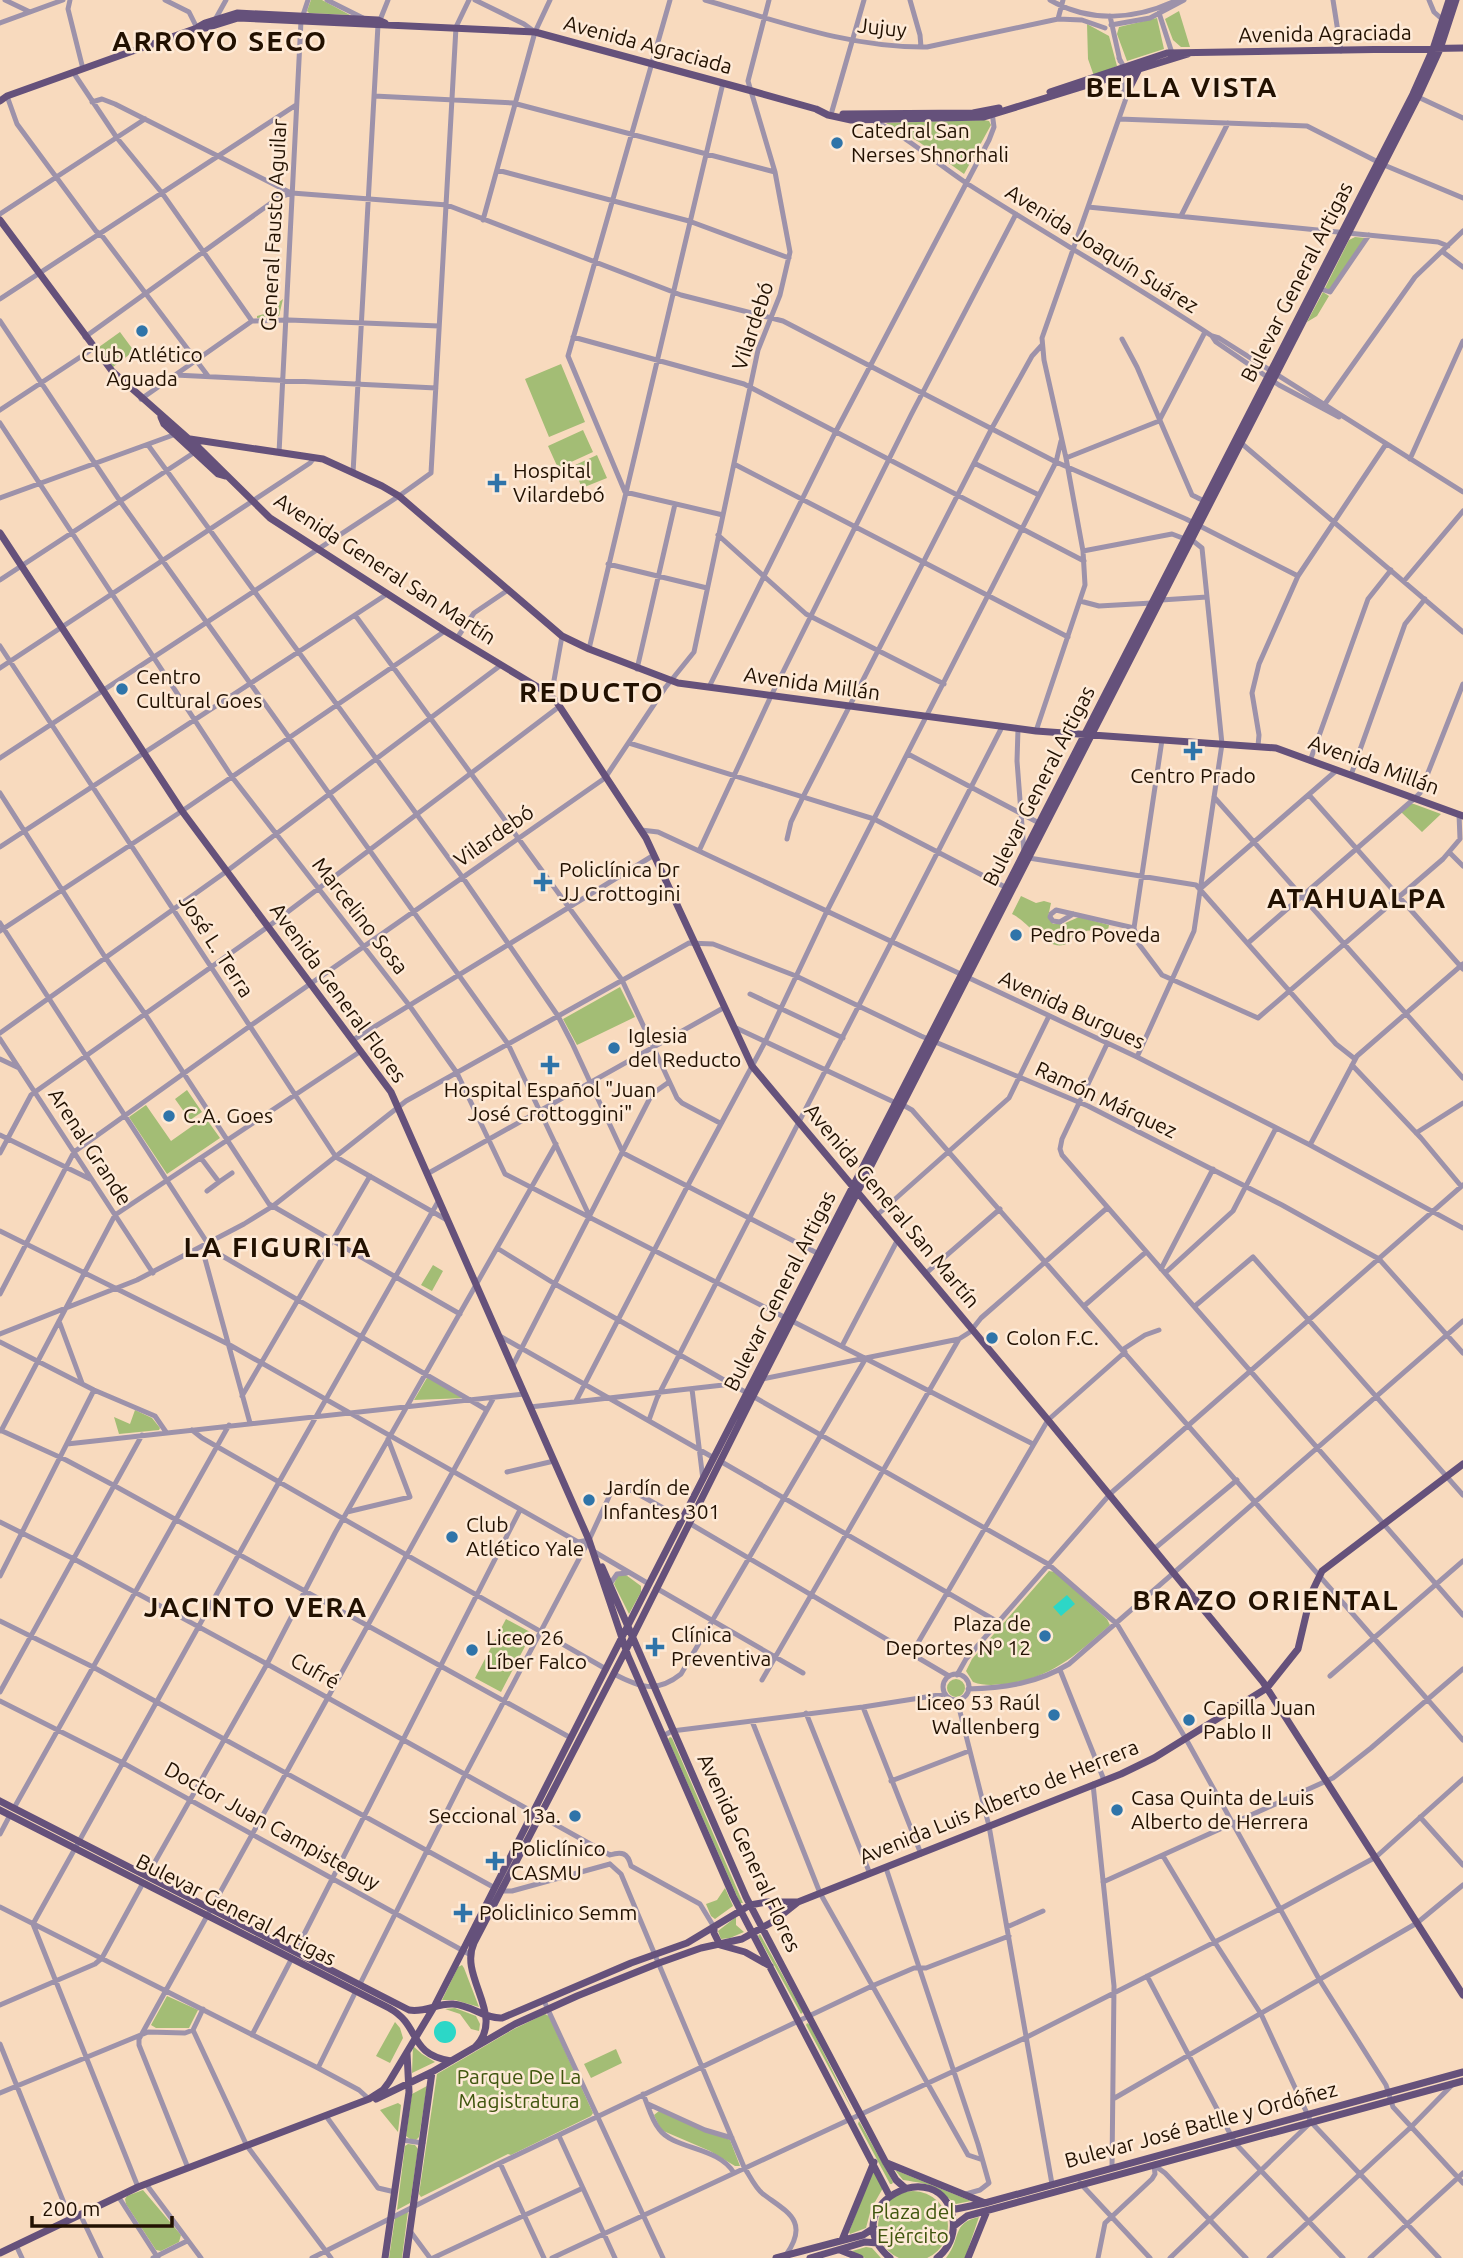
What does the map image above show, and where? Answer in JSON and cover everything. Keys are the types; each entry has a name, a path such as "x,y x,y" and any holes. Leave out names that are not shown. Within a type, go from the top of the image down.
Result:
{"main road":[{"name":"Bulevar General Artigas","path":"965,977 1007,888 1027,855 1040,823 1161,600 1196,524 1241,443 1272,376 1381,163 1436,49 1449,0"},
{"name":"Bulevar General Artigas","path":"1381,163 1418,97 1456,0"},
{"name":"Avenida Agraciada","path":"198,28 206,28 229,17"},
{"name":"Avenida Agraciada","path":"2,98 198,28 216,18 366,19 380,23"},
{"name":"Avenida Agraciada","path":"301,18 535,32 816,109 848,115 993,113"},
{"name":"Avenida Agraciada","path":"816,109 819,113 842,119 975,118 1124,71 1152,57 1172,53 1463,48"},
{"name":"Avenida Agraciada","path":"1124,71 1188,54"},
{"path":"1130,87 1139,69"},
{"name":"Avenida General San Martín","path":"0,217 38,273 112,371 141,399 169,420 189,439 195,449"},
{"name":"Bulevar General Artigas","path":"1196,524 1204,501 1321,289 1346,232"},
{"name":"Avenida General San Martín","path":"161,416 164,424 223,471 225,476 279,526 531,685 536,685 562,711 563,716"},
{"name":"Avenida Millán","path":"189,439 215,444"},
{"name":"Avenida Millán","path":"195,449 215,444 314,458 327,460 353,472 399,496 562,636 671,681 1036,731 1276,748 1461,815"},
{"name":"Avenida General Flores","path":"0,533 182,811 353,1040 398,1107 589,1541 623,1644 740,1910 889,2195"},
{"name":"Bulevar General Artigas","path":"610,1682 623,1644 647,1596 649,1584 686,1521 1088,736 1152,603 1188,540"},
{"name":"Avenida General San Martín","path":"549,698 646,838 752,1066 1048,1420 1267,1688 1462,1992"},
{"name":"Bulevar General Artigas","path":"750,1394 762,1379 819,1254 855,1191"},
{"name":"Bulevar General Artigas","path":"358,1987 400,2014 415,2036 466,1952 606,1669 656,1588 703,1480 717,1459"},
{"path":"1319,1575 1383,1522 1463,1464"},
{"name":"Avenida General Flores","path":"593,1551 611,1584 672,1731 750,1905 886,2163 904,2188"},
{"name":"Avenida Luis Alberto de Herrera","path":"486,2015 502,2018 701,1948 742,1939 775,1921 798,1902 1137,1766 1267,1688 1298,1648 1311,1594 1319,1575"},
{"name":"Bulevar General Artigas","path":"536,1814 610,1682 623,1644"},
{"name":"Bulevar General Artigas","path":"0,1801 12,1812 358,1987 409,2010 421,2011 434,2007"},
{"name":"Bulevar General Artigas","path":"0,1810 12,1812"},
{"path":"769,1902 775,1911 775,1921"},
{"name":"Avenida Luis Alberto de Herrera","path":"369,2099 375,2099 432,2073 545,2005 655,1954 687,1943 750,1905 798,1902"},
{"name":"Cufré","path":"714,1927 720,1945"},
{"path":"720,1945 745,1952 770,1966"},
{"path":"466,1952 486,2015 484,2032 475,2047"},
{"path":"434,2007 456,2004 486,2015"},
{"path":"415,2036 426,2053 451,2061"},
{"name":"Avenida Luis Alberto de Herrera","path":"1,2250 117,2196 369,2099 386,2087 415,2036"},
{"path":"385,2258 407,2101 407,2052"},
{"name":"Bulevar José Batlle y Ordóñez","path":"954,2226 962,2218 986,2207 1052,2184 1233,2139 1390,2096 1463,2072"},
{"path":"407,2258 432,2073"},
{"name":"Bulevar José Batlle y Ordóñez","path":"1390,2096 1463,2081"},
{"path":"393,2091 407,2101"},
{"name":"Bulevar José Batlle y Ordóñez","path":"948,2206 986,2207 1082,2185 1233,2139"},
{"path":"842,2240 874,2162"},
{"path":"886,2163 966,2194 986,2207 968,2258"},
{"path":"890,2258 878,2243 874,2228 876,2212 889,2195 904,2188 927,2188 941,2197 948,2206 954,2226 950,2242 940,2257"},
{"path":"776,2258 863,2235 874,2228"},
{"path":"810,2258 865,2242 878,2243"},
{"path":"839,2249 860,2258"}],"street":[{"path":"5,0 30,12"},
{"path":"0,23 63,0"},
{"path":"70,0 68,9 83,69"},
{"path":"165,0 189,12 198,28"},
{"path":"226,0 229,17"},
{"path":"216,18 226,0"},
{"name":"General Fausto Aguilar","path":"279,453 301,18 308,0"},
{"path":"327,0 366,19"},
{"path":"353,472 374,96 380,23 388,0"},
{"path":"0,758 399,496 432,470 447,205 446,171 456,27 469,0"},
{"path":"475,0 535,32"},
{"path":"483,220 535,32 550,0"},
{"path":"625,492 568,356 670,0"},
{"name":"Jujuy","path":"705,0 852,42 921,47 1058,19 1082,20 1105,27"},
{"name":"Vilardebó","path":"0,1294 65,1166 75,1152 605,778 696,646 761,340 780,295 789,258 790,245 775,172 748,81 769,0"},
{"path":"832,111 864,0"},
{"path":"910,0 921,47"},
{"path":"1050,0 1077,12 1110,16 1158,12 1177,0"},
{"path":"1105,27 1158,12 1184,0"},
{"path":"1333,0 1340,51"},
{"path":"1429,0 1434,12 1443,20"},
{"path":"1058,19 1061,3"},
{"path":"1158,12 1172,53"},
{"path":"1036,731 1085,585 1083,551 1068,467 1042,345 1072,250 1130,87 1119,58 1110,16"},
{"path":"1105,27 1110,16"},
{"path":"1105,27 1114,40"},
{"path":"1124,71 1125,100"},
{"path":"73,72 117,138 162,193 252,321"},
{"path":"589,649 723,83"},
{"path":"374,96 516,103 775,172"},
{"path":"1418,97 1463,118"},
{"path":"2,98 57,177 208,376"},
{"path":"93,102 107,100 292,193 447,205 681,295 783,321 1056,462 1196,524 1298,576"},
{"path":"0,299 296,105"},
{"path":"709,688 835,432 994,127 993,113"},
{"path":"0,217 145,119"},
{"name":"Avenida Joaquín Suárez","path":"872,119 923,150 966,183 1212,336 1216,342 1463,492"},
{"path":"1119,119 1307,126 1381,163 1463,198"},
{"path":"1181,216 1228,122"},
{"path":"497,170 690,221 789,258"},
{"path":"278,198 281,191 279,187"},
{"path":"85,337 278,198 292,193"},
{"path":"1088,207 1346,232 1438,242 1448,246"},
{"path":"699,851 771,696 1016,214"},
{"path":"1323,406 1415,277 1463,232"},
{"name":"Bulevar General Artigas","path":"1321,289 1330,292 1368,235"},
{"path":"1443,252 1463,267"},
{"path":"0,321 95,465 248,684 508,1044 590,1217"},
{"path":"141,399 252,321 439,326"},
{"path":"1066,458 1158,421 1205,332"},
{"path":"573,337 750,387 1084,561"},
{"path":"1122,339 1137,367 1192,495 1204,501"},
{"path":"1410,459 1463,341"},
{"path":"787,839 791,822 803,797 957,495 1032,356 1042,345"},
{"path":"0,410 94,348"},
{"path":"175,374 436,388"},
{"name":"Marcelino Sosa","path":"0,424 232,777 409,1004 457,1073 505,1174 1033,1444"},
{"path":"0,498 176,434"},
{"path":"576,1401 765,1042 827,911 1056,462 1061,441"},
{"path":"1241,443 1425,600 1462,628"},
{"path":"1258,746 1253,706 1259,664 1298,576 1386,444"},
{"path":"148,445 463,878 558,1016 623,1153 819,1254"},
{"path":"0,580 195,449"},
{"path":"0,668 314,458"},
{"path":"974,463 1039,495"},
{"path":"734,464 1068,637"},
{"path":"625,492 723,515"},
{"path":"637,669 675,504"},
{"path":"1404,581 1463,511"},
{"path":"1083,551 1172,534 1201,547 1207,597 1222,744 1201,888 1194,931 1137,1058"},
{"path":"718,535 811,617 944,684"},
{"path":"608,564 707,588"},
{"path":"1310,761 1368,599 1391,570"},
{"path":"457,638 474,613 508,590"},
{"path":"0,847 387,594"},
{"path":"1161,600 1207,597"},
{"path":"1351,775 1405,624 1425,600"},
{"path":"1080,601 1099,606 1152,603"},
{"path":"355,615 622,980 669,1082 682,1103 720,1123"},
{"path":"445,631 182,811 1,928 214,1251 487,1410"},
{"path":"549,698 562,636"},
{"name":"José L. Terra","path":"0,646 336,1157 447,1220"},
{"path":"0,1036 49,997 227,871 501,665"},
{"path":"1248,943 1420,793 1463,684"},
{"path":"0,1153 35,1092 269,926 555,709"},
{"path":"649,1420 1002,727"},
{"path":"957,1675 961,1665 1109,1495 1462,1185 1201,888 1027,855 1017,761 1018,729"},
{"path":"1162,740 1134,928 1138,943 1156,969 1171,980 1258,1018 1450,853 1460,839 1461,815"},
{"path":"629,743 874,819 1007,888"},
{"path":"908,754 1040,823"},
{"path":"1201,888 1337,770"},
{"path":"0,793 269,1204 460,1314"},
{"path":"1309,795 1462,966 1354,1062 1310,1145"},
{"path":"1214,797 1463,1078"},
{"name":"Avenida Burgues","path":"641,830 661,834 699,851 1137,1058 1310,1145 1463,1228"},
{"path":"646,838 661,834"},
{"path":"1450,853 1463,866"},
{"path":"353,1040 654,855"},
{"path":"1073,914 1134,928"},
{"path":"0,1334 120,1288 209,1243 273,1206 398,1107 689,943 695,943"},
{"name":"Ramón Márquez","path":"695,943 713,944 796,976 932,1041 1080,1102 1246,1186 1379,1259 1463,1353"},
{"path":"750,994 842,1038"},
{"path":"427,1174 725,1007"},
{"path":"876,1216 1006,1101 1049,1016"},
{"path":"734,1027 912,1110 1463,1740"},
{"name":"Arenal Grande","path":"0,1036 153,1273"},
{"path":"1107,1044 1060,1149 1062,1155 1463,1615"},
{"path":"361,1051 115,1215 1,1431 61,1457 115,1486 571,1738"},
{"path":"0,1059 19,1068"},
{"path":"512,1367 652,1094 669,1082"},
{"path":"1416,1133 1463,1103"},
{"path":"1163,1271 1233,1211 1276,1128"},
{"path":"0,1135 92,1180"},
{"path":"0,2005 95,1964 102,1958 267,1664 345,1515 556,1144"},
{"path":"201,1158 219,1182"},
{"path":"1163,1271 1213,1169"},
{"path":"207,1191 232,1173"},
{"path":"242,1396 370,1176"},
{"path":"33,1924 439,1200"},
{"path":"762,1680 959,1339 1107,1208"},
{"path":"925,1274 1000,1209"},
{"path":"0,1231 229,1344 578,1542 589,1541"},
{"path":"842,1346 897,1241"},
{"path":"497,1248 555,1284 1048,1564 1117,1624 1186,1739 1280,1909 1390,2096 1396,2111 1461,2178 1370,2258"},
{"path":"214,1251 206,1255 205,1259 250,1423"},
{"path":"1084,1306 1146,1252"},
{"path":"1195,1306 1253,1257 1463,1495"},
{"path":"59,1321 82,1383"},
{"path":"968,1689 1015,1686 1060,1670 1084,1653 1463,1321"},
{"path":"912,1653 1048,1420 1124,1351 1145,1335 1159,1330"},
{"path":"498,1335 998,1622"},
{"path":"762,1379 959,1339"},
{"path":"0,1342 94,1390 155,1416 166,1432"},
{"path":"614,1674 642,1688 653,1687 681,1674 866,1359"},
{"path":"530,1408 733,1384"},
{"path":"692,1389 703,1480"},
{"path":"0,1576 94,1390"},
{"path":"67,1444 524,1394"},
{"path":"188,2168 139,2045 141,2035 493,1399"},
{"path":"0,1834 229,1425"},
{"path":"192,1430 279,1482 345,1515 405,1554 606,1669"},
{"path":"0,1692 142,1435"},
{"path":"345,1515 410,1497 389,1437"},
{"path":"507,1472 554,1461"},
{"path":"1154,1549 1237,1480"},
{"path":"318,2068 465,1775 589,1541 614,1486 620,1484 686,1521 949,1676 965,1678 968,1689 963,1697 957,1700 945,1694 943,1686 949,1676"},
{"path":"252,2035 520,1510"},
{"name":"Cufré","path":"0,1522 267,1664 610,1854 625,1853 631,1866 700,1904 714,1927"},
{"path":"593,1551 649,1584"},
{"path":"1330,1676 1463,1561"},
{"path":"611,1584 617,1574 630,1573"},
{"path":"656,1588 803,1673"},
{"path":"0,1621 93,1667 498,1890 512,1891 610,1864"},
{"path":"1060,1670 1104,1780"},
{"path":"1103,1882 1326,1782 1371,1748 1463,1670"},
{"path":"663,1736 672,1731 945,1694"},
{"path":"957,1700 989,1826 1052,2184"},
{"name":"Doctor Juan Campisteguy","path":"0,1701 123,1763 466,1952"},
{"path":"863,1707 921,1854"},
{"path":"806,1713 870,1874"},
{"path":"752,1721 820,1893 968,2155 981,2159"},
{"path":"891,1781 969,1751"},
{"path":"552,2258 1027,2037 1280,1909 1376,1857 1463,1779"},
{"path":"1093,1784 1114,1993 1112,2168"},
{"path":"1420,1817 1463,1865"},
{"path":"610,1854 610,1864 621,1874 744,2167 759,2191 783,2206 793,2218 794,2237 786,2255"},
{"path":"1163,1856 1213,1941 1261,2014 1309,2118 1439,2258"},
{"path":"621,1874 631,1866"},
{"path":"886,1868 989,2183 980,2190 966,2194"},
{"path":"1113,2099 1417,1923 1463,1885"},
{"path":"0,1907 318,2068 359,2090 369,2099"},
{"path":"1007,1927 1043,1911"},
{"path":"33,1924 86,2057 142,2186 201,2258"},
{"path":"312,2258 414,2205 799,2020 915,1968 926,1968 1009,1936"},
{"path":"1147,1976 1233,2139 1343,2258"},
{"path":"545,2005 663,2258"},
{"path":"0,2092 141,2035 154,2031 185,2033 193,2030 203,2009"},
{"path":"193,2030 247,2146 331,2258"},
{"path":"0,2044 70,2218"},
{"path":"1269,2258 1411,2127 1454,2083"},
{"path":"643,2094 658,2129 665,2135 719,2158 728,2164 734,2173"},
{"path":"648,2104 705,2130 732,2138"},
{"path":"326,2116 378,2188 395,2192"},
{"path":"1171,2258 1260,2171 1309,2118"},
{"path":"559,2136 615,2258"},
{"path":"402,2140 422,2143"},
{"path":"500,2163 544,2258"},
{"path":"1098,2258 1105,2223 1152,2179 1156,2174 1154,2165"},
{"path":"1154,2165 1246,2258"},
{"path":"1076,2178 1150,2258"},
{"path":"410,2231 432,2258 583,2188"},
{"path":"117,2196 156,2257 187,2241"},
{"path":"80,2214 101,2258"},
{"path":"16,2245 22,2258"}],"green space":[{"path":"311,0 322,0 350,15 309,13 307,11"},
{"path":"1179,11 1190,47 1181,47 1173,40 1165,19"},
{"path":"1157,18 1164,49 1127,61 1117,34 1119,27"},
{"path":"1087,24 1109,36 1117,66 1094,76 1088,59"},
{"path":"984,120 991,125 964,174 919,142 886,123"},
{"path":"1355,237 1365,238 1330,290 1325,288 1349,240"},
{"path":"1323,292 1329,296 1317,316 1307,322"},
{"path":"283,299 279,316 257,318 257,316 264,314"},
{"name":"Club Atlético Aguada","path":"120,332 134,351 113,367 99,347"},
{"path":"561,364 585,422 549,437 525,379"},
{"path":"583,430 593,452 558,468 548,446"},
{"path":"597,455 607,478 582,488 573,466"},
{"path":"1410,804 1441,814 1422,832 1401,812"},
{"path":"1021,896 1036,903 1051,903 1048,917 1053,924 1063,924 1079,917 1109,925 1108,930 1083,932 1063,945 1050,943 1012,914"},
{"path":"620,987 635,1017 577,1045 563,1019"},
{"path":"187,1090 202,1112 190,1120 175,1099"},
{"path":"146,1105 171,1141 205,1117 220,1138 167,1174 129,1117"},
{"path":"433,1265 443,1271 432,1291 421,1285"},
{"path":"428,1376 465,1398 414,1400"},
{"path":"135,1410 152,1418 159,1430 119,1434 114,1417 130,1424"},
{"name":"Plaza de Deportes Nº 12","path":"1049,1571 1055,1572 1107,1619 1110,1625 1075,1655 1037,1676 1006,1684 985,1685 973,1682 966,1671 972,1659"},
{"path":"618,1575 626,1575 641,1586 641,1592 629,1614 614,1584"},
{"path":"506,1619 532,1633 501,1692 475,1678"},
{"path":"956,1679 964,1684 965,1688 960,1696 956,1697 948,1692 947,1688 952,1680"},
{"path":"670,1737 743,1903 740,1903 668,1739"},
{"path":"725,1888 733,1906 715,1919 706,1904 717,1900"},
{"path":"736,1917 736,1925 744,1932 721,1939 718,1931"},
{"path":"760,1934 803,2012 801,2014 758,1936"},
{"path":"462,1965 479,2007 455,2000 442,2000 458,1967"},
{"path":"167,1996 198,2010 189,2028 156,2028 151,2025"},
{"path":"455,2008 476,2016 480,2024 479,2031 471,2029 460,2014 445,2009"},
{"name":"Parque De La Magistratura","path":"545,2014 549,2016 593,2113 591,2116 421,2197 419,2194 437,2074"},
{"path":"395,2022 403,2038 390,2063 376,2056"},
{"path":"806,2025 810,2025 853,2112"},
{"path":"413,2046 422,2054 435,2062 412,2073"},
{"path":"616,2049 622,2063 591,2078 584,2064"},
{"path":"427,2086 419,2137 416,2140 410,2139 406,2136 412,2094"},
{"path":"398,2103 401,2105 398,2132 380,2110"},
{"path":"659,2111 730,2140 740,2166 661,2130 654,2115"},
{"path":"859,2121 893,2182 892,2184 858,2124"},
{"path":"415,2145 418,2149 410,2203 397,2210 405,2146"},
{"path":"873,2170 883,2188 871,2209 866,2228 850,2234 849,2232"},
{"path":"895,2170 971,2201 956,2204 932,2186 903,2180"},
{"path":"143,2190 181,2235 179,2242 161,2251 156,2250 126,2204 127,2196"},
{"name":"Plaza del Ejército","path":"913,2191 938,2201 948,2226 938,2251 913,2261 888,2251 878,2226 888,2201"},
{"path":"408,2211 402,2258 389,2258 395,2218"},
{"path":"979,2217 965,2258 946,2258 960,2227"},
{"path":"872,2248 881,2258 865,2258 852,2251"}],"water":[{"path":"1067,1595 1075,1604 1061,1616 1053,1607"},
{"path":"445,2021 453,2024 456,2032 453,2040 445,2043 437,2040 434,2032 437,2024"}],"place":[{"name":"Catedral San Nerses Shnorhali","path":"837,143"},
{"name":"Club Atlético Aguada","path":"142,331"},
{"name":"Hospital Vilardebó","path":"497,483"},
{"name":"Centro Cultural Goes","path":"122,689"},
{"name":"Centro Prado","path":"1193,751"},
{"name":"Policlínica Dr JJ Crottogini","path":"543,882"},
{"name":"Pedro Poveda","path":"1016,935"},
{"name":"Iglesia del Reducto","path":"614,1048"},
{"name":"Hospital Español \"Juan José Crottoggini\"","path":"550,1065"},
{"name":"C.A. Goes","path":"169,1116"},
{"name":"Colon F.C.","path":"992,1338"},
{"name":"Jardín de Infantes 301","path":"589,1500"},
{"name":"Club Atlético Yale","path":"452,1537"},
{"name":"Plaza de Deportes Nº 12","path":"1045,1636"},
{"name":"Clínica Preventiva","path":"655,1647"},
{"name":"Liceo 26 Líber Falco","path":"472,1650"},
{"name":"Liceo 53 Raúl Wallenberg","path":"1054,1715"},
{"name":"Capilla Juan Pablo II","path":"1189,1720"},
{"name":"Casa Quinta de Luis Alberto de Herrera","path":"1117,1810"},
{"name":"Seccional 13a.","path":"575,1816"},
{"name":"Policlínico CASMU","path":"495,1861"},
{"name":"Policlinico Semm","path":"463,1913"}],"district":[{"name":"ARROYO SECO","path":"220,41"},
{"name":"BELLA VISTA","path":"1182,87"},
{"name":"REDUCTO","path":"592,692"},
{"name":"ATAHUALPA","path":"1357,898"},
{"name":"LA FIGURITA","path":"278,1247"},
{"name":"BRAZO ORIENTAL","path":"1266,1600"},
{"name":"JACINTO VERA","path":"256,1607"}]}
